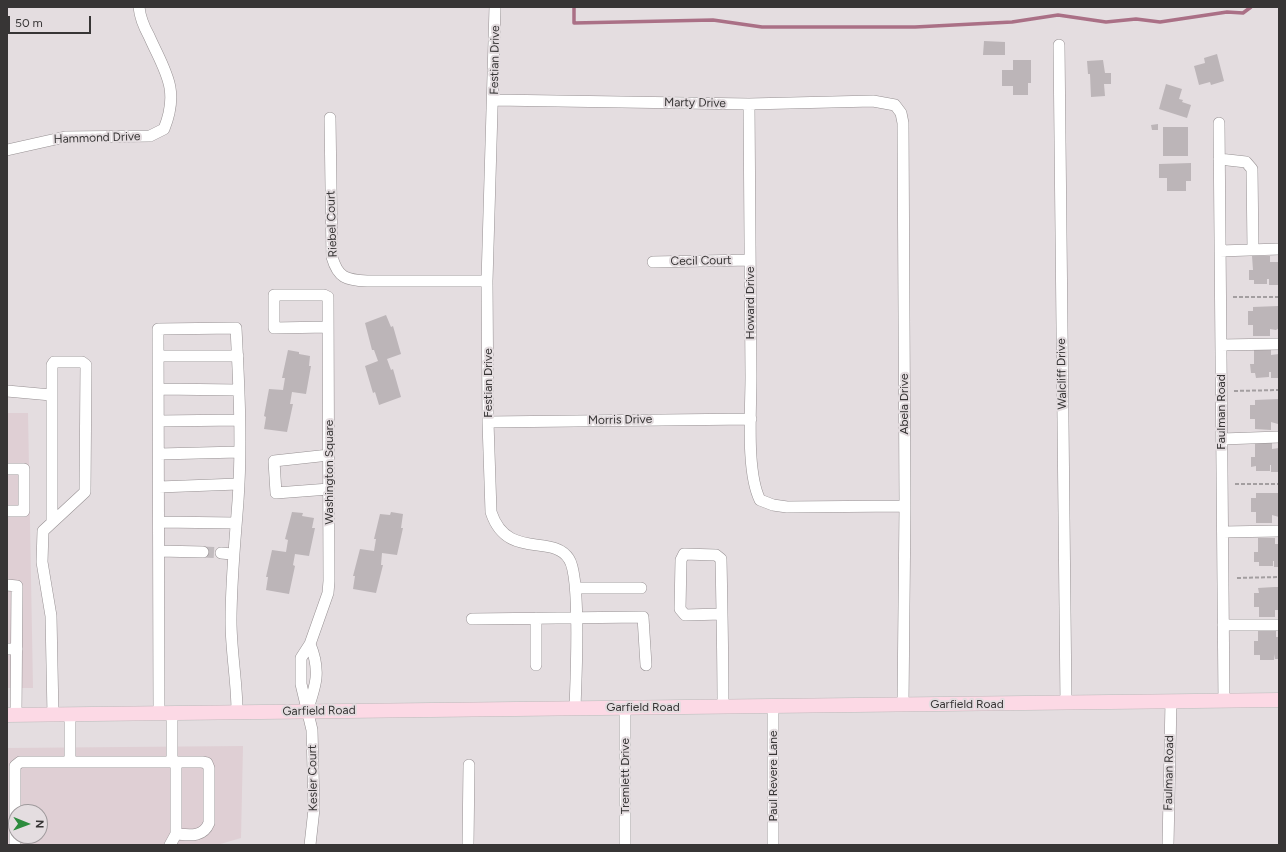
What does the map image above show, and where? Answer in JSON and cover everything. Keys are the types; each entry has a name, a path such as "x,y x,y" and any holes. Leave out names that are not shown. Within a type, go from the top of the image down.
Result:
{"main road":[{"name":"Garfield Road","path":"11,715 1279,700"}],"street":[{"name":"Hammond Drive","path":"7,150 65,137 150,136 164,129 171,107 170,84 143,24 139,7"},
{"name":"Festian Drive","path":"495,7 494,100 487,281 488,422 491,512 494,522 500,530 518,542 558,549 566,554 573,567 576,588 576,708"},
{"name":"Walcliff Drive","path":"1059,45 1066,703"},
{"name":"Marty Drive","path":"494,100 750,104 873,101 895,105"},
{"name":"Howard Drive","path":"750,104 751,419 752,478 755,490 760,500 773,505 787,507 905,506"},
{"name":"Abela Drive","path":"895,105 901,113 903,123 905,506 903,704"},
{"name":"Riebel Court","path":"330,118 332,257 335,268 340,275 352,280 367,281 487,281"},
{"name":"Faulman Road","path":"1219,123 1224,701"},
{"path":"1219,159 1246,162 1252,169 1253,249"},
{"path":"1220,251 1279,249"},
{"name":"Cecil Court","path":"653,262 750,260"},
{"name":"Washington Square","path":"307,711 301,684 301,658 310,644 328,593 329,455 328,297 324,295 274,295 274,328 328,327"},
{"path":"170,845 176,834 174,762 166,713 159,552 158,329 236,328 239,420 238,484 235,523 227,553 231,623 237,685 237,712"},
{"path":"1221,345 1279,344"},
{"path":"159,356 238,356"},
{"path":"52,522 51,395 54,362 82,362 86,366 85,492 43,531 42,562 52,616 53,714"},
{"path":"159,389 238,390"},
{"path":"7,391 51,395"},
{"name":"Morris Drive","path":"488,422 751,419"},
{"path":"159,421 239,420"},
{"path":"1222,438 1279,437"},
{"path":"159,454 239,452"},
{"path":"329,455 274,462 276,493 329,488"},
{"path":"7,469 24,469 24,511 7,511"},
{"path":"159,487 238,484"},
{"path":"159,522 235,523"},
{"path":"1223,532 1279,531"},
{"path":"159,552 203,552"},
{"path":"722,614 685,615 680,609 681,560 684,554 716,555 721,559 722,614 723,706"},
{"path":"7,585 17,586 12,649 11,715"},
{"path":"576,588 641,588"},
{"path":"472,619 643,617 646,665"},
{"path":"536,618 536,665"},
{"path":"1223,625 1279,625"},
{"path":"307,711 316,684 317,660 310,644"},
{"name":"Faulman Road","path":"1168,845 1171,701"},
{"name":"Paul Revere Lane","path":"773,706 773,845"},
{"name":"Tremlett Drive","path":"625,707 625,845"},
{"name":"Kesler Court","path":"307,711 312,730 314,809 310,845"},
{"path":"70,714 70,762"},
{"path":"15,845 16,764 20,762 207,763 209,768 209,823 207,828 198,835 192,836 176,834"},
{"path":"468,845 469,765"}],"path":[{"path":"1233,297 1279,296"},
{"path":"1234,391 1279,390"},
{"path":"1235,484 1279,484"},
{"path":"1237,578 1279,577"}],"shaded area":[{"path":"7,413 28,413 33,688 7,688"},
{"path":"243,746 241,838 217,845 7,845 7,748"}],"building":[{"path":"984,41 1005,42 1005,55 983,55"},
{"path":"1217,54 1224,81 1211,85 1210,82 1199,85 1194,66 1205,63 1204,58"},
{"path":"1013,60 1031,60 1031,83 1028,83 1028,95 1013,95 1013,86 1002,86 1002,70 1013,70"},
{"path":"1103,60 1105,73 1111,73 1111,84 1104,84 1105,96 1091,97 1090,74 1088,74 1087,61"},
{"path":"1166,84 1182,89 1179,99 1183,100 1182,102 1191,105 1187,118 1159,109"},
{"path":"1158,124 1158,130 1152,130 1151,125"},
{"path":"1163,127 1188,127 1188,156 1163,156"},
{"path":"1191,163 1191,181 1186,181 1186,191 1167,191 1167,178 1159,178 1159,164"},
{"path":"1252,256 1270,256 1270,262 1279,262 1278,285 1269,285 1269,279 1267,279 1267,284 1254,284 1254,280 1249,280 1249,270 1253,270"},
{"path":"1278,306 1279,328 1276,330 1270,329 1270,336 1253,336 1253,325 1248,325 1248,311 1253,311 1253,307"},
{"path":"386,315 391,327 393,326 401,354 387,359 391,370 393,369 401,397 379,405 375,392 373,393 365,366 378,361 374,350 372,350 365,323"},
{"path":"1254,349 1271,349 1271,355 1279,354 1279,378 1271,378 1271,372 1269,372 1269,377 1256,378 1255,373 1251,373 1250,364 1254,364"},
{"path":"288,350 310,356 309,366 311,366 306,394 292,392 290,404 293,404 287,432 264,429 266,417 264,416 269,389 283,390 285,378 282,378"},
{"path":"1279,399 1278,424 1271,422 1271,430 1255,429 1255,419 1250,419 1250,405 1255,405 1255,400"},
{"path":"1272,442 1272,449 1279,448 1279,472 1271,472 1271,465 1270,471 1256,471 1256,466 1251,467 1251,457 1255,457 1255,443"},
{"path":"1256,493 1279,493 1279,517 1272,515 1272,523 1256,523 1256,512 1251,512 1251,498 1256,498"},
{"path":"292,512 303,513 302,516 314,518 312,528 315,528 309,556 295,554 293,565 295,566 289,594 266,590 268,577 266,577 272,550 286,552 288,540 285,539"},
{"path":"391,512 403,514 401,528 403,528 397,555 382,553 381,565 383,565 376,593 353,589 355,576 353,576 360,549 374,551 376,539 374,539 380,514 390,515"},
{"path":"1258,538 1275,538 1275,544 1279,544 1279,567 1274,567 1274,561 1273,566 1259,566 1259,562 1254,562 1254,552 1258,552"},
{"path":"1279,587 1279,610 1275,610 1275,617 1259,617 1259,607 1254,607 1254,593 1259,593 1258,588"},
{"path":"1258,631 1276,631 1276,637 1279,637 1279,659 1275,659 1275,654 1274,660 1260,660 1260,655 1254,655 1254,641 1258,641"}],"waterway":[{"path":"574,7 574,23 713,20 762,27 915,27 1012,22 1058,15 1106,22 1136,19 1160,22 1227,12 1243,13 1251,7"}],"tunnel":[{"path":"203,552 221,553"}]}
